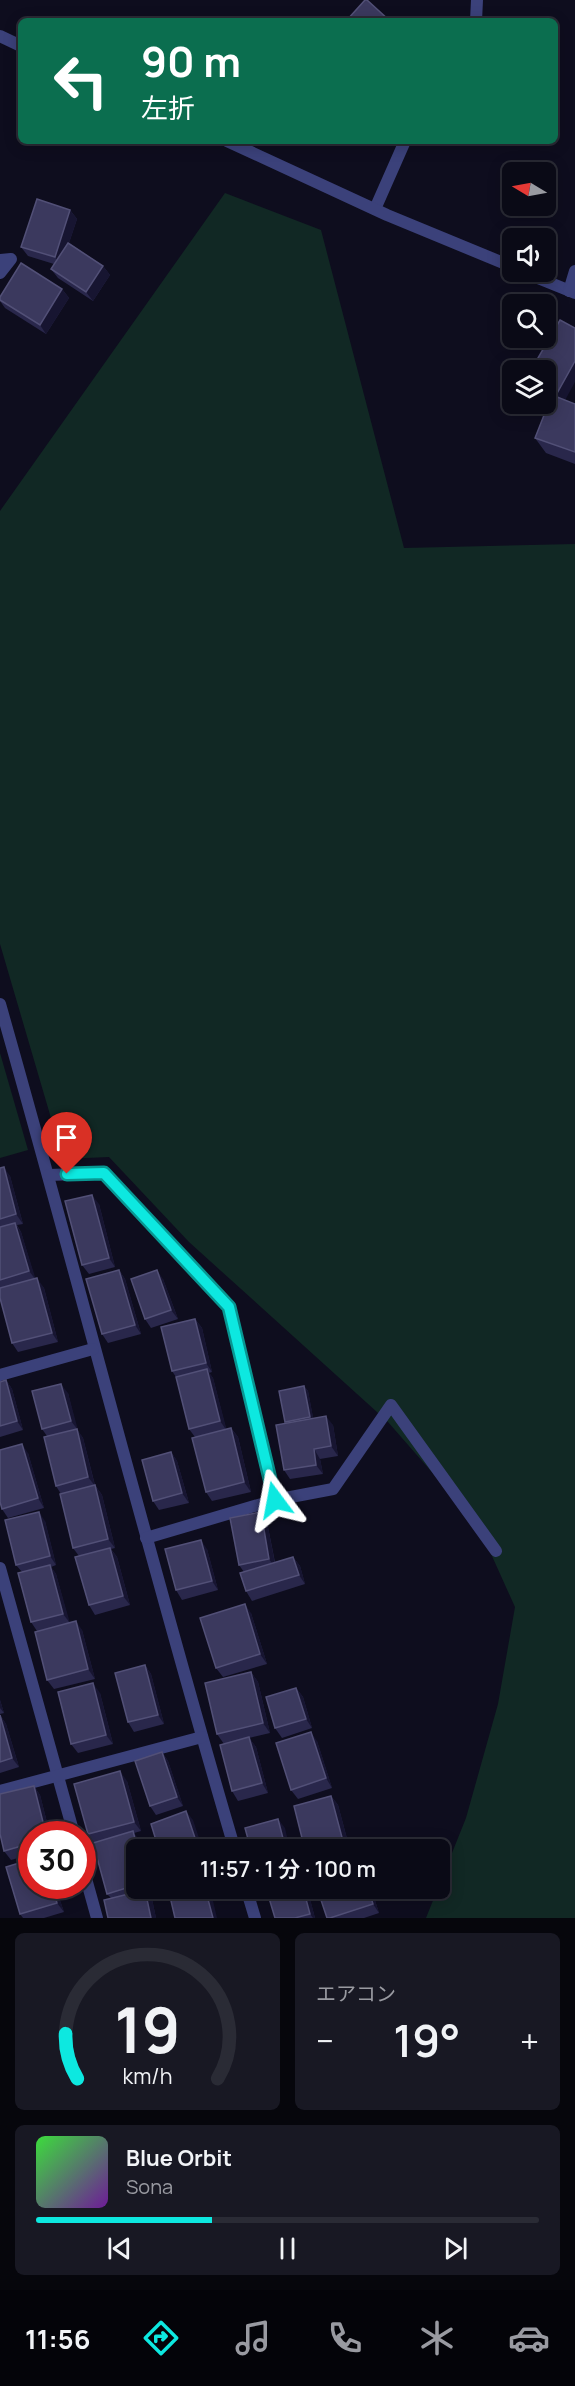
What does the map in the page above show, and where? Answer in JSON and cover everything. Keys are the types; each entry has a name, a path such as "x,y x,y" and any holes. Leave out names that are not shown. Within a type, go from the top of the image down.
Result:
{"street":[{"path":"476,18 477,0"},
{"path":"0,36 18,45"},
{"path":"234,144 375,209 502,262"},
{"path":"375,209 404,144"},
{"path":"0,260 11,260 0,273"},
{"path":"549,282 573,291 575,271"},
{"path":"0,1004 93,1349 232,1839"},
{"path":"48,1176 104,1173 229,1307 275,1500"},
{"path":"0,1375 93,1349"},
{"path":"146,1538 275,1500 333,1489 391,1405 496,1551"},
{"path":"0,1568 70,1821"},
{"path":"0,1791 202,1737"},
{"path":"92,1899 97,1918"},
{"path":"249,1899 255,1918"}],"green space":[{"path":"225,193 321,230 404,548 575,544 575,1918 426,1918 434,1899 450,1899 450,1858 466,1818 498,1704 515,1607 478,1525 388,1422 189,1242 109,1157 63,1159 0,944 0,511"},
{"path":"0,1053 28,1150 0,1158"}],"building":[{"path":"367,0 387,18 349,18"},
{"path":"37,199 70,210 55,257 21,247"},
{"path":"68,243 103,266 86,292 51,269"},
{"path":"21,263 62,289 40,325 0,300"},
{"path":"560,320 575,328 575,361 556,395 556,360 537,360 544,348 556,348 556,327"},
{"path":"556,397 575,404 575,452 535,438 544,414 556,414"},
{"path":"4,1167 16,1214 0,1219 0,1168"},
{"path":"92,1195 109,1258 82,1265 65,1201"},
{"path":"15,1223 29,1271 0,1280 0,1227"},
{"path":"119,1270 135,1325 102,1334 86,1279"},
{"path":"157,1270 171,1310 145,1319 131,1279"},
{"path":"37,1278 52,1333 12,1343 0,1298 0,1288"},
{"path":"195,1319 206,1363 172,1371 161,1327"},
{"path":"207,1369 220,1421 189,1429 176,1377"},
{"path":"6,1380 17,1421 0,1426 0,1382"},
{"path":"61,1384 71,1421 42,1429 32,1391"},
{"path":"304,1386 310,1417 285,1422 279,1391"},
{"path":"326,1416 331,1446 314,1449 316,1465 284,1470 276,1425"},
{"path":"231,1428 244,1482 206,1492 192,1438"},
{"path":"77,1429 88,1477 56,1486 44,1437"},
{"path":"22,1444 38,1498 2,1509 0,1450"},
{"path":"171,1452 182,1493 153,1501 142,1460"},
{"path":"95,1485 108,1539 73,1548 60,1494"},
{"path":"39,1512 50,1556 16,1565 5,1520"},
{"path":"261,1512 269,1559 239,1565 230,1518"},
{"path":"201,1540 212,1581 176,1590 165,1549"},
{"path":"110,1548 123,1596 89,1605 75,1557"},
{"path":"293,1557 299,1575 246,1591 240,1573"},
{"path":"50,1565 63,1614 31,1622 18,1573"},
{"path":"245,1604 260,1654 216,1668 200,1618"},
{"path":"76,1621 88,1669 47,1680 35,1632"},
{"path":"145,1665 158,1715 128,1722 115,1673"},
{"path":"251,1672 263,1723 217,1734 205,1683"},
{"path":"93,1683 106,1735 71,1744 58,1692"},
{"path":"296,1688 306,1719 275,1728 266,1697"},
{"path":"0,1715 12,1758 0,1762"},
{"path":"311,1732 326,1778 291,1790 276,1743"},
{"path":"249,1737 262,1783 232,1791 220,1745"},
{"path":"162,1752 177,1797 150,1806 135,1761"},
{"path":"120,1771 134,1822 96,1832 96,1821 84,1821 74,1784"},
{"path":"34,1786 43,1821 18,1821 18,1847 4,1851 0,1834 0,1794"},
{"path":"331,1796 342,1839 302,1839 294,1806"},
{"path":"186,1811 195,1839 156,1839 151,1824"},
{"path":"278,1819 283,1839 248,1839 245,1828"},
{"path":"133,1831 135,1839 126,1839 126,1888 107,1894 96,1854 96,1842"},
{"path":"18,1863 18,1899 56,1899 57,1903 20,1914 6,1867"},
{"path":"126,1895 126,1899 147,1899 151,1918 108,1918 104,1900"},
{"path":"171,1899 208,1899 213,1918 175,1918"},
{"path":"269,1899 306,1899 310,1914 295,1918 275,1918"},
{"path":"321,1899 371,1899 373,1904 327,1918"}],"route":[{"path":"67,1174 104,1173 229,1307 275,1500"}]}
